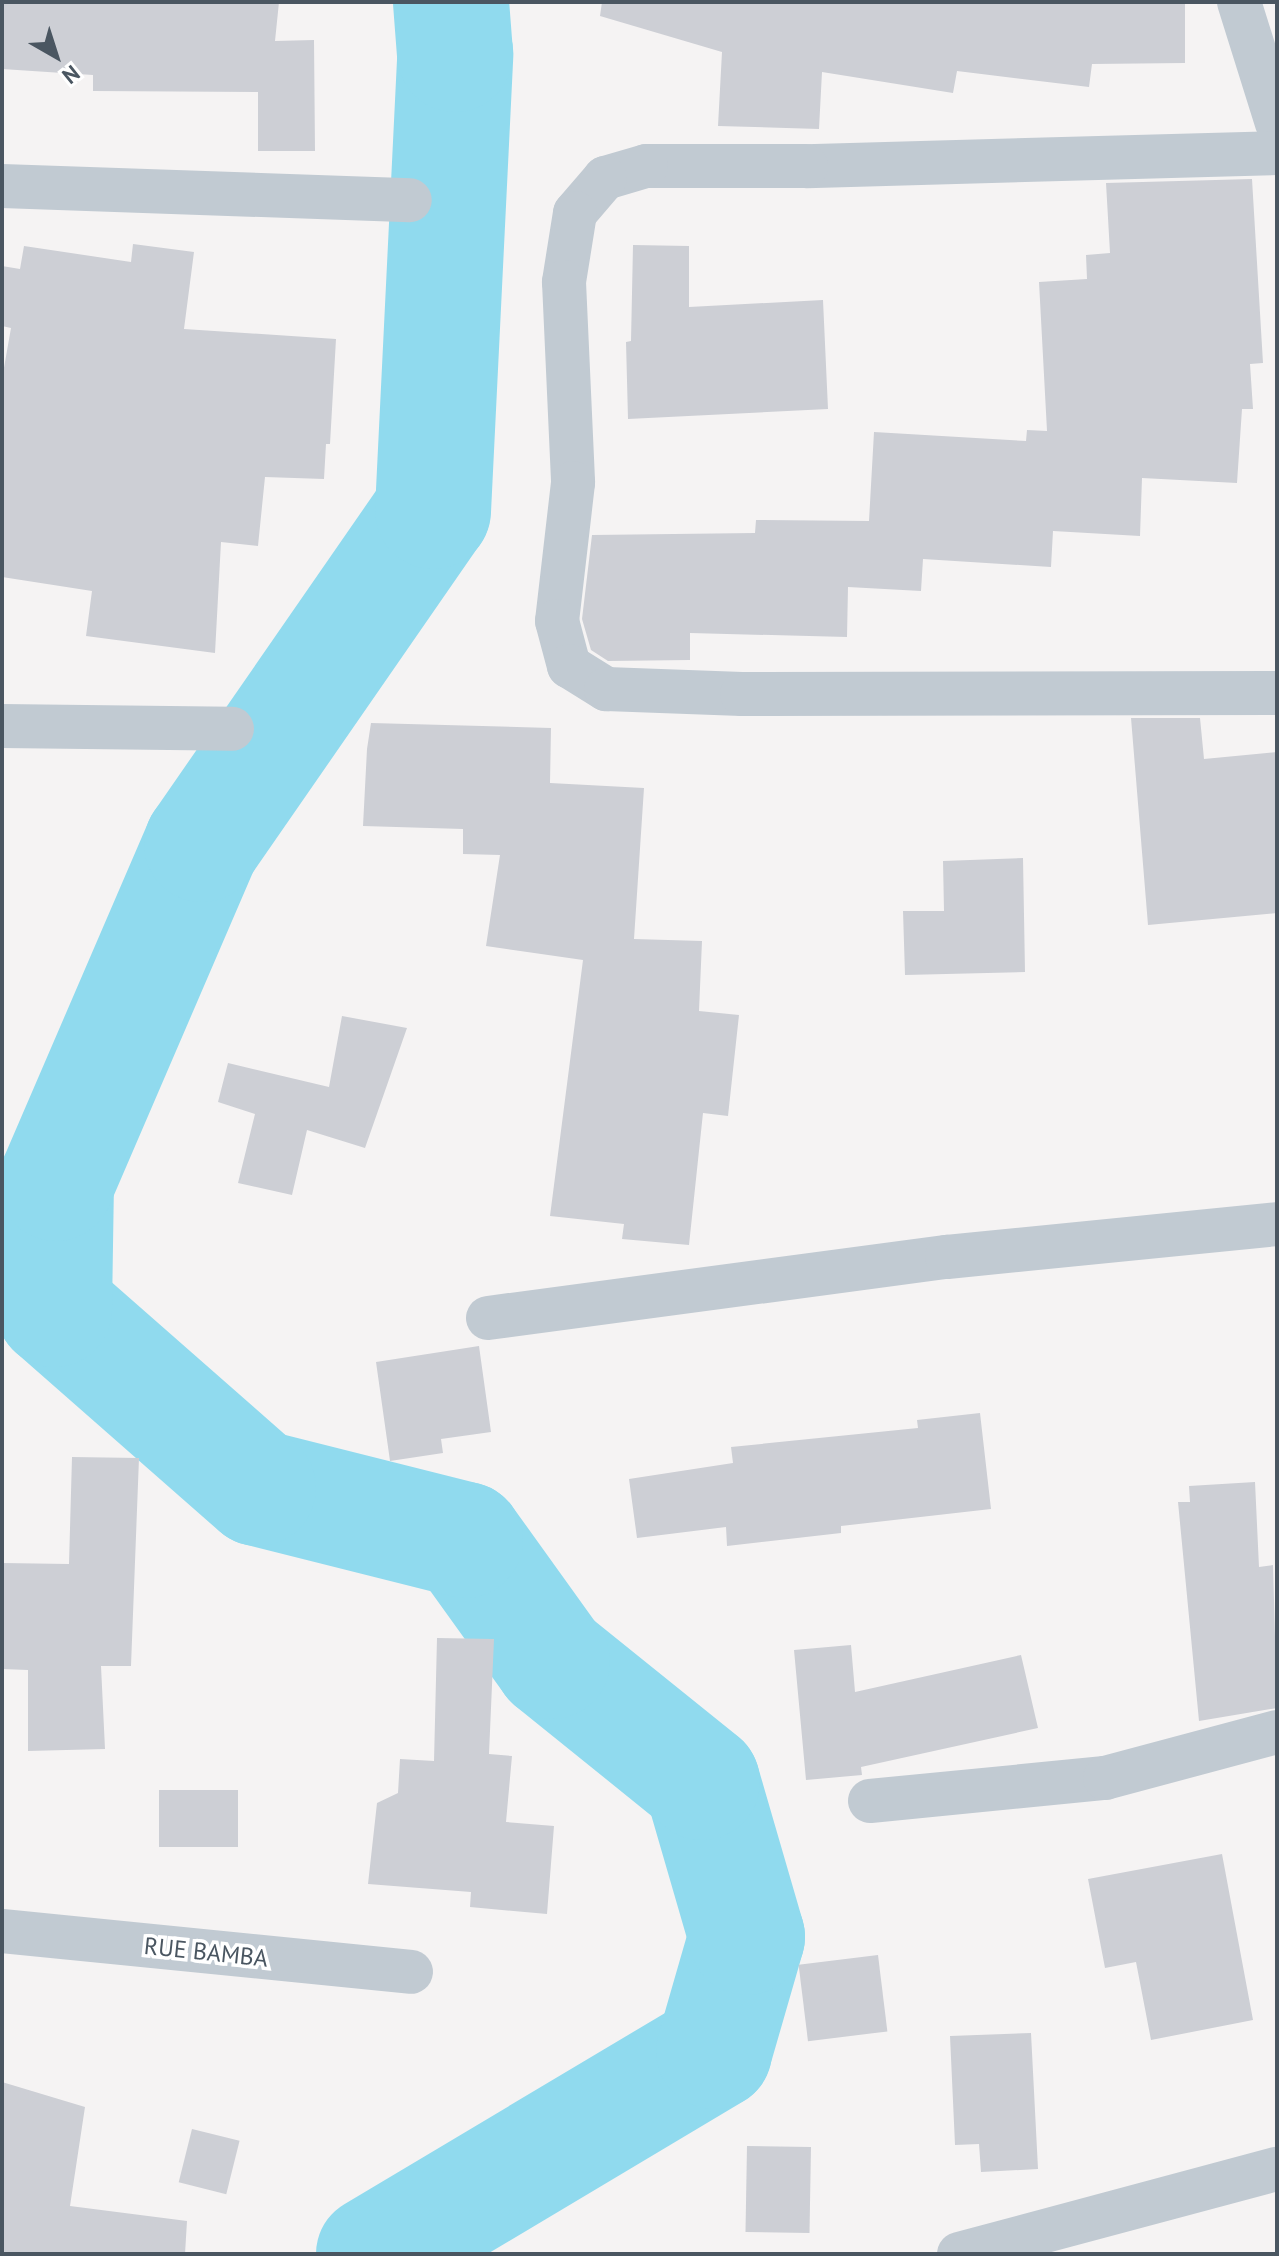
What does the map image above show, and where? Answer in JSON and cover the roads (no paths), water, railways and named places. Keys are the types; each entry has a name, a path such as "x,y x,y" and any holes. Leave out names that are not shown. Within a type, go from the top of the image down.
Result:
{"street":[{"path":"1239,2 1277,123"},
{"path":"1277,153 806,166 646,166 605,178 575,213 564,282 573,483 557,621 569,666 606,689 742,694 1277,693"},
{"path":"2,186 410,200"},
{"path":"2,726 232,729"},
{"path":"488,1318 947,1257 1277,1224"},
{"path":"870,1801 1105,1778 1277,1732"},
{"name":"RUE BAMBA","path":"2,1931 411,1972"},
{"path":"959,2254 1277,2169"}],"waterway":[{"path":"374,2254 714,2051 747,1937 702,1782 552,1661 465,1540 258,1488 54,1309 56,1183 202,844 433,511 455,54 451,2"}]}
